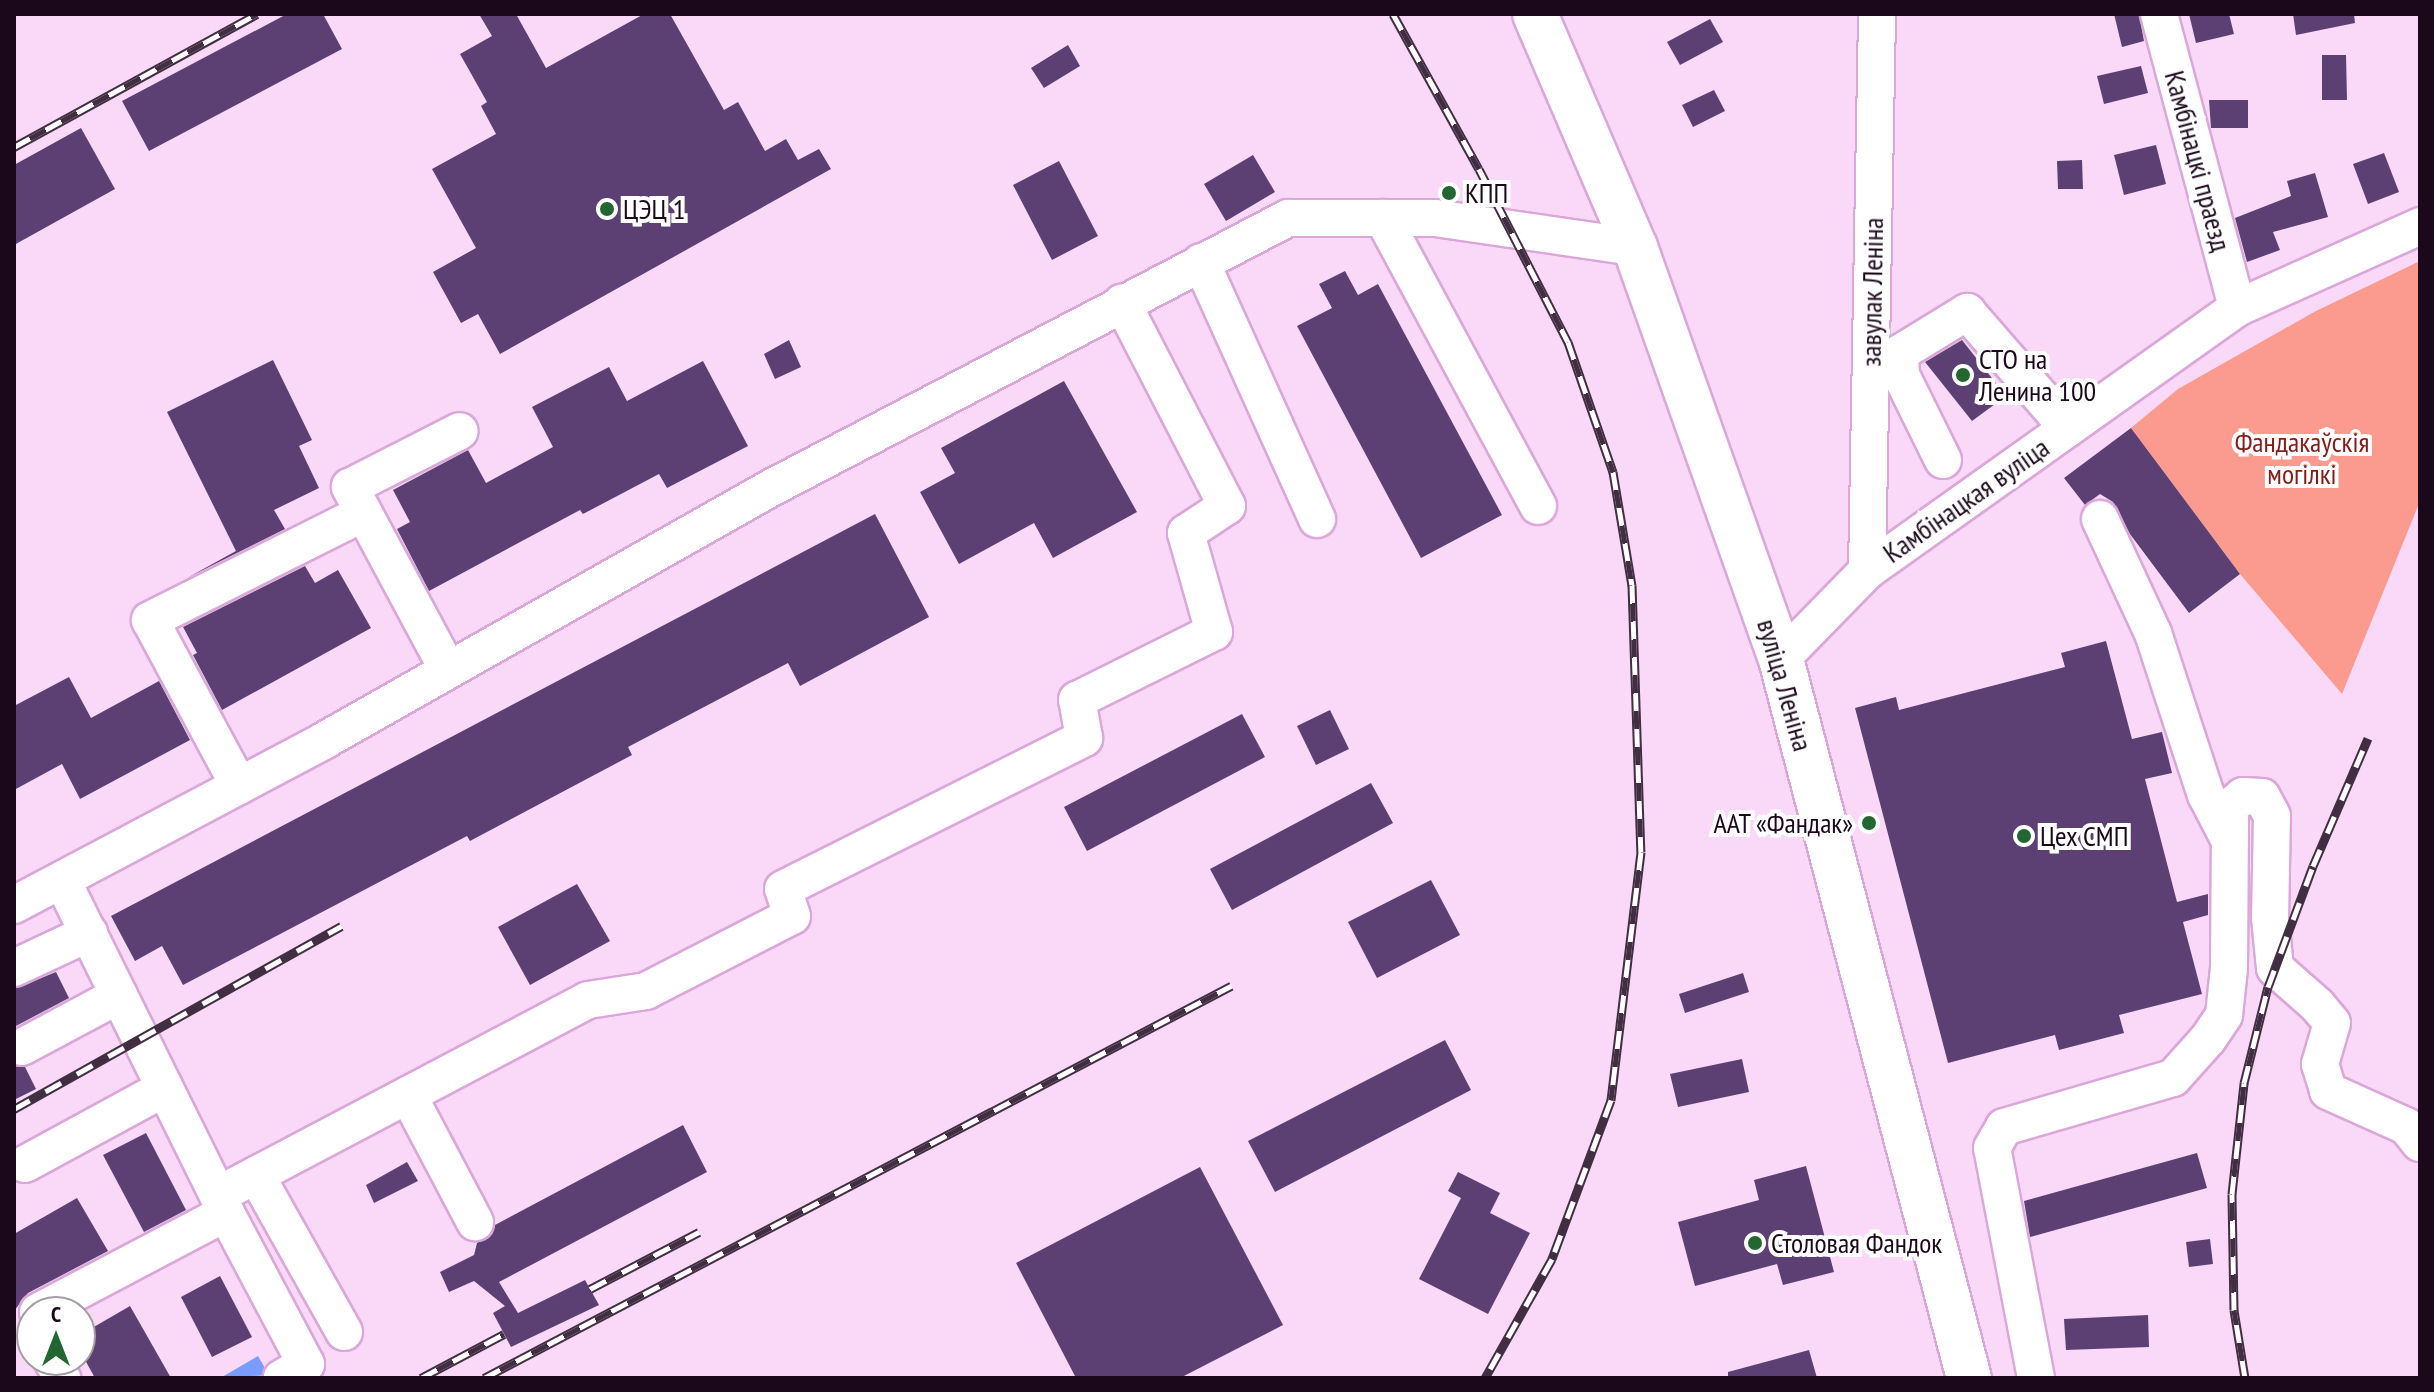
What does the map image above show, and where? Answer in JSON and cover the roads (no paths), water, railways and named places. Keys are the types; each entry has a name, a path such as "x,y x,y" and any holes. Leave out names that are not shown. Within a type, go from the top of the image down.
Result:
{"main road":[{"name":"вуліца Леніна","path":"1535,14 1635,247 1781,659 1969,1378"}],"street":[{"name":"завулак Леніна","path":"1867,571 1877,14"},
{"name":"Камбінацкі праезд","path":"2159,14 2237,308"},
{"path":"14,905 239,786 769,489 1288,218 1435,218 1635,247"},
{"path":"1383,218 1538,506"},
{"name":"Камбінацкая вуліца","path":"1781,659 1867,571 2237,308 2420,226"},
{"path":"1201,262 1317,519"},
{"path":"68,1296 222,1204 256,1175 588,1000 646,991 792,916 783,889 1084,738 1077,700 1214,632 1186,533 1227,506 1122,303"},
{"path":"1943,460 1901,375 1900,353 1967,312 2068,428"},
{"path":"448,670 350,487 460,431"},
{"path":"239,786 150,620 364,513"},
{"path":"2100,519 2153,633 2206,795 2230,840"},
{"path":"2036,1378 1992,1148 2004,1127 2173,1078 2208,1039 2224,1015 2229,968 2230,807 2243,796 2262,797 2272,816 2270,918 2275,968 2317,1005 2332,1023 2320,1064 2328,1091 2406,1126 2420,1143"},
{"path":"62,880 222,1204 306,1364 282,1378"},
{"path":"14,968 89,933"},
{"path":"22,1047 119,995"},
{"path":"25,1164 165,1088"},
{"path":"408,1095 475,1222"},
{"path":"256,1175 344,1332"}],"water":[{"path":"258,1356 269,1375 222,1377"}],"railway":[{"path":"14,147 257,14"},
{"path":"1393,14 1479,169 1568,342 1613,472 1632,585 1641,852 1611,1100 1552,1259 1485,1378"},
{"path":"2245,1378 2234,1310 2232,1194 2244,1083 2268,987 2313,866 2368,738"},
{"path":"14,1109 341,926"},
{"path":"484,1378 1231,986"},
{"path":"590,1289 699,1232"},
{"path":"421,1378 504,1334"}],"place":[{"name":"КПП","path":"1449,193"},
{"name":"ЦЭЦ 1","path":"607,209"},
{"name":"СТО на Ленина 100","path":"1963,375"},
{"name":"ААТ «Фандак»","path":"1869,823"},
{"name":"Цех СМП","path":"2024,836"},
{"name":"Столовая Фандок","path":"1755,1243"}],"park label":[{"name":"Фандакаўскія могілкі","path":"2302,458"}]}
